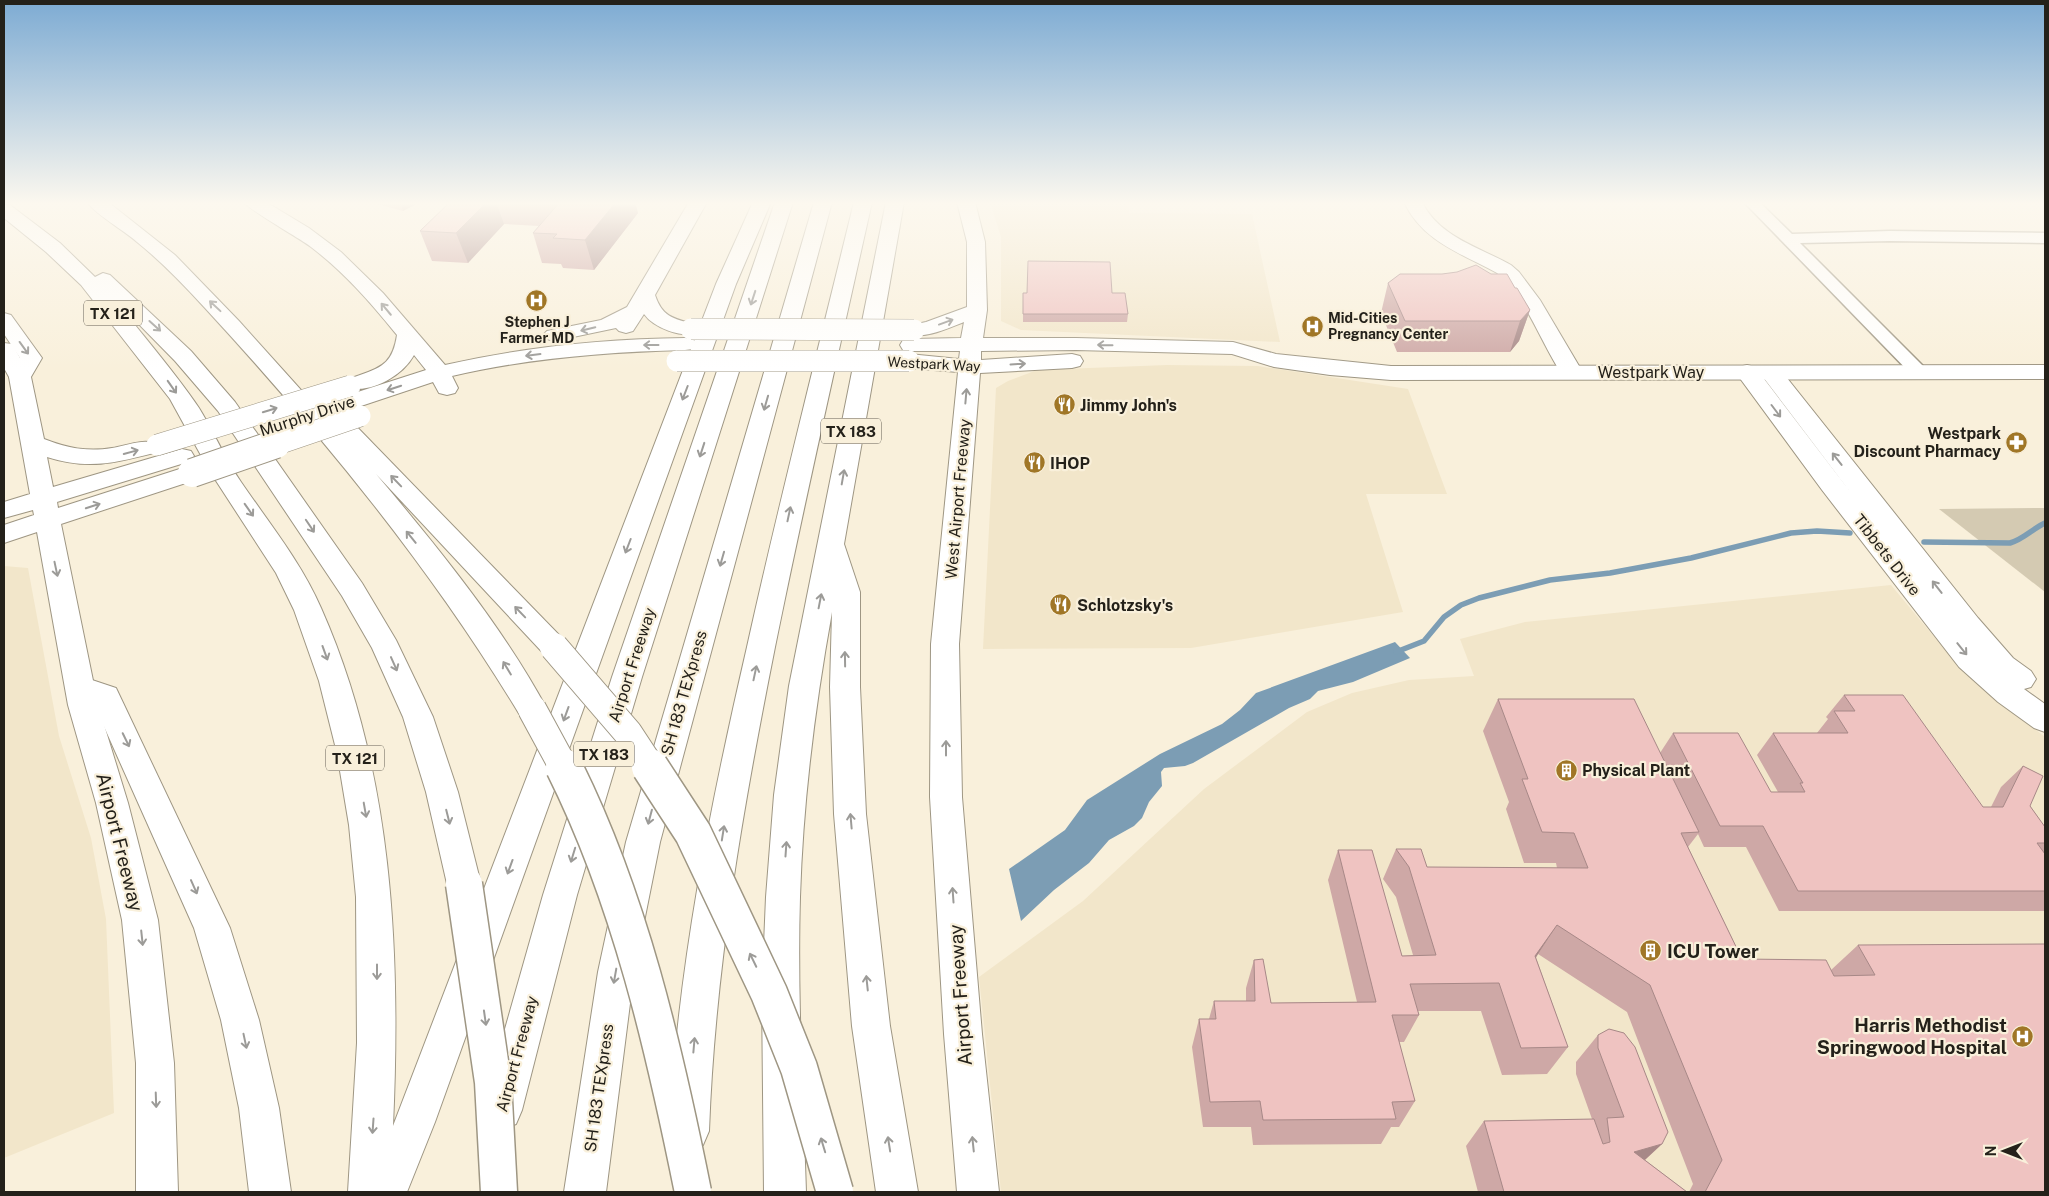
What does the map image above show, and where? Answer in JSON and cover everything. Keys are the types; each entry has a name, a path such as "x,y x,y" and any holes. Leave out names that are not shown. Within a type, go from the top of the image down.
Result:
{"main road":[{"name":"TX 121","path":"63,258 81,273 169,382 192,416 221,470 270,540 308,608 331,670 352,740 367,824 377,923 376,1077 369,1192"},
{"path":"81,258 160,331 206,379 263,456 347,582 386,647 418,716 442,792 464,884 494,1082 499,1192"},
{"path":"168,258 222,313 336,442 437,568 504,662 532,710 580,802 605,865 653,1016 693,1192"},
{"path":"334,258 375,295 444,381"},
{"path":"613,355 633,312 665,258"},
{"path":"386,1192 416,1122 726,284 737,258"},
{"name":"Airport Freeway","path":"482,1192 508,1081 560,896 630,668 766,258"},
{"name":"SH 183 TEXpress","path":"585,1192 596,1102 616,972 643,842 807,258"},
{"path":"688,1192 690,1094 700,975 732,780 791,505 850,258"},
{"name":"TX 183","path":"785,1192 781,992 785,860 790,795 804,686 884,258"},
{"name":"West Airport Freeway","path":"946,797 945,644 970,356 977,310 976,258"},
{"path":"1484,258 1505,269 1519,282 1571,371"},
{"path":"644,293 648,308 684,345 911,345 930,328 977,310"},
{"path":"415,343 448,352 582,331 608,325 633,312"},
{"path":"4,319 31,358 20,377"},
{"path":"247,343 274,350 353,437 554,647 628,733 693,833 769,993 799,1068 835,1192"},
{"path":"33,443 63,455 86,459 114,456 353,402 389,370 415,343"},
{"name":"Westpark Way","path":"613,355 684,345 911,345 970,356 1101,360 1178,358 1233,361 1258,357 1330,368 1391,373 1571,371 2045,372"},
{"name":"Airport Freeway","path":"4,349 20,377 83,705 112,803 140,920 155,1063 157,1192"},
{"name":"Murphy Drive","path":"4,534 45,509 187,465 353,402 444,381 546,370 613,355"},
{"name":"Tibbets Drive","path":"1759,372 1831,484 1955,625 2003,666 2045,698"},
{"name":"Murphy Drive","path":"4,510 45,509"},
{"path":"831,542 846,592 845,686 850,814 871,1026 896,1192"},
{"name":"Tibbets Drive","path":"1955,625 1969,659 2009,694 2045,720"},
{"path":"80,687 104,696 212,928 240,1020 259,1108 270,1192"},
{"name":"Airport Freeway","path":"946,797 962,1034 978,1192"}],"street":[{"path":"1806,258 1920,373"}],"shaded area":[{"path":"1001,258 1262,258 1280,342 1021,330 1001,321"},
{"path":"1167,365 1258,366 1408,389 1447,494 1366,494 1403,612 1191,648 983,649 996,388 1008,381 1037,370"},
{"path":"2045,508 2045,592 1939,509"},
{"path":"4,566 28,568 59,736 91,838 106,919 114,1113 4,1158"},
{"path":"1891,585 1956,663 2045,737 2045,1192 1001,1192 979,977 1083,901 1204,789 1307,712 1352,693 1409,680 1474,676 1460,639 1525,622"}],"water":[{"path":"1395,642 1410,658 1353,682 1318,691 1310,699 1289,708 1193,763 1185,766 1164,768 1161,772 1162,786 1149,802 1142,818 1134,826 1109,840 1089,863 1054,890 1021,921 1009,869 1065,830 1087,800 1160,754 1222,724 1240,710 1256,693"}],"building":[{"path":"1028,261 1110,262 1112,293 1125,293 1128,314 1023,314 1023,293 1027,293"},
{"path":"1476,265 1491,274 1507,274 1530,310 1520,321 1405,321 1388,283 1400,274 1442,274 1457,272"},
{"path":"1844,695 1903,695 1983,807 2003,807 2023,766 2043,776 2030,806 2045,827 2045,843 2037,843 2045,854 2045,891 1798,891 1763,826 1720,826 1673,733 1738,733 1771,792 1805,792 1800,783 1803,783 1773,733 1848,733 1834,711 1855,711"},
{"path":"1498,699 1634,699 1699,832 1681,833 1742,959 1826,960 1834,976 1875,975 1858,945 2045,944 2045,1192 1705,1192 1722,1160 1650,985 1557,925 1535,956 1568,1047 1521,1048 1499,983 1410,984 1419,1015 1392,1015 1415,1101 1392,1102 1396,1119 1263,1120 1260,1101 1210,1102 1199,1019 1216,1019 1214,1001 1255,1001 1254,960 1263,959 1271,1003 1376,1002 1338,850 1372,850 1402,956 1436,955 1409,867 1396,849 1421,849 1427,867 1588,868 1574,833 1542,832 1522,779 1528,779"},
{"path":"1609,1029 1624,1033 1635,1047 1668,1132 1662,1144 1634,1152 1687,1192 1504,1192 1484,1121 1594,1119 1603,1144 1610,1142 1607,1118 1624,1117 1598,1048 1598,1035"}],"waterway":[{"path":"1924,542 2010,543 2045,523"},
{"path":"1396,652 1424,641 1444,617 1461,605 1479,598 1550,580 1610,573 1691,558 1791,533 1817,531 1850,533"}],"place":[{"name":"Stephen J Farmer MD","path":"537,300"},
{"name":"Mid-Cities Pregnancy Center","path":"1312,326"},
{"name":"Jimmy John's","path":"1064,405"},
{"name":"Westpark Discount Pharmacy","path":"2017,442"},
{"name":"IHOP","path":"1034,463"},
{"name":"Schlotzsky's","path":"1061,605"},
{"name":"Physical Plant","path":"1566,770"},
{"name":"ICU Tower","path":"1651,951"},
{"name":"Harris Methodist Springwood Hospital","path":"2023,1036"}]}
